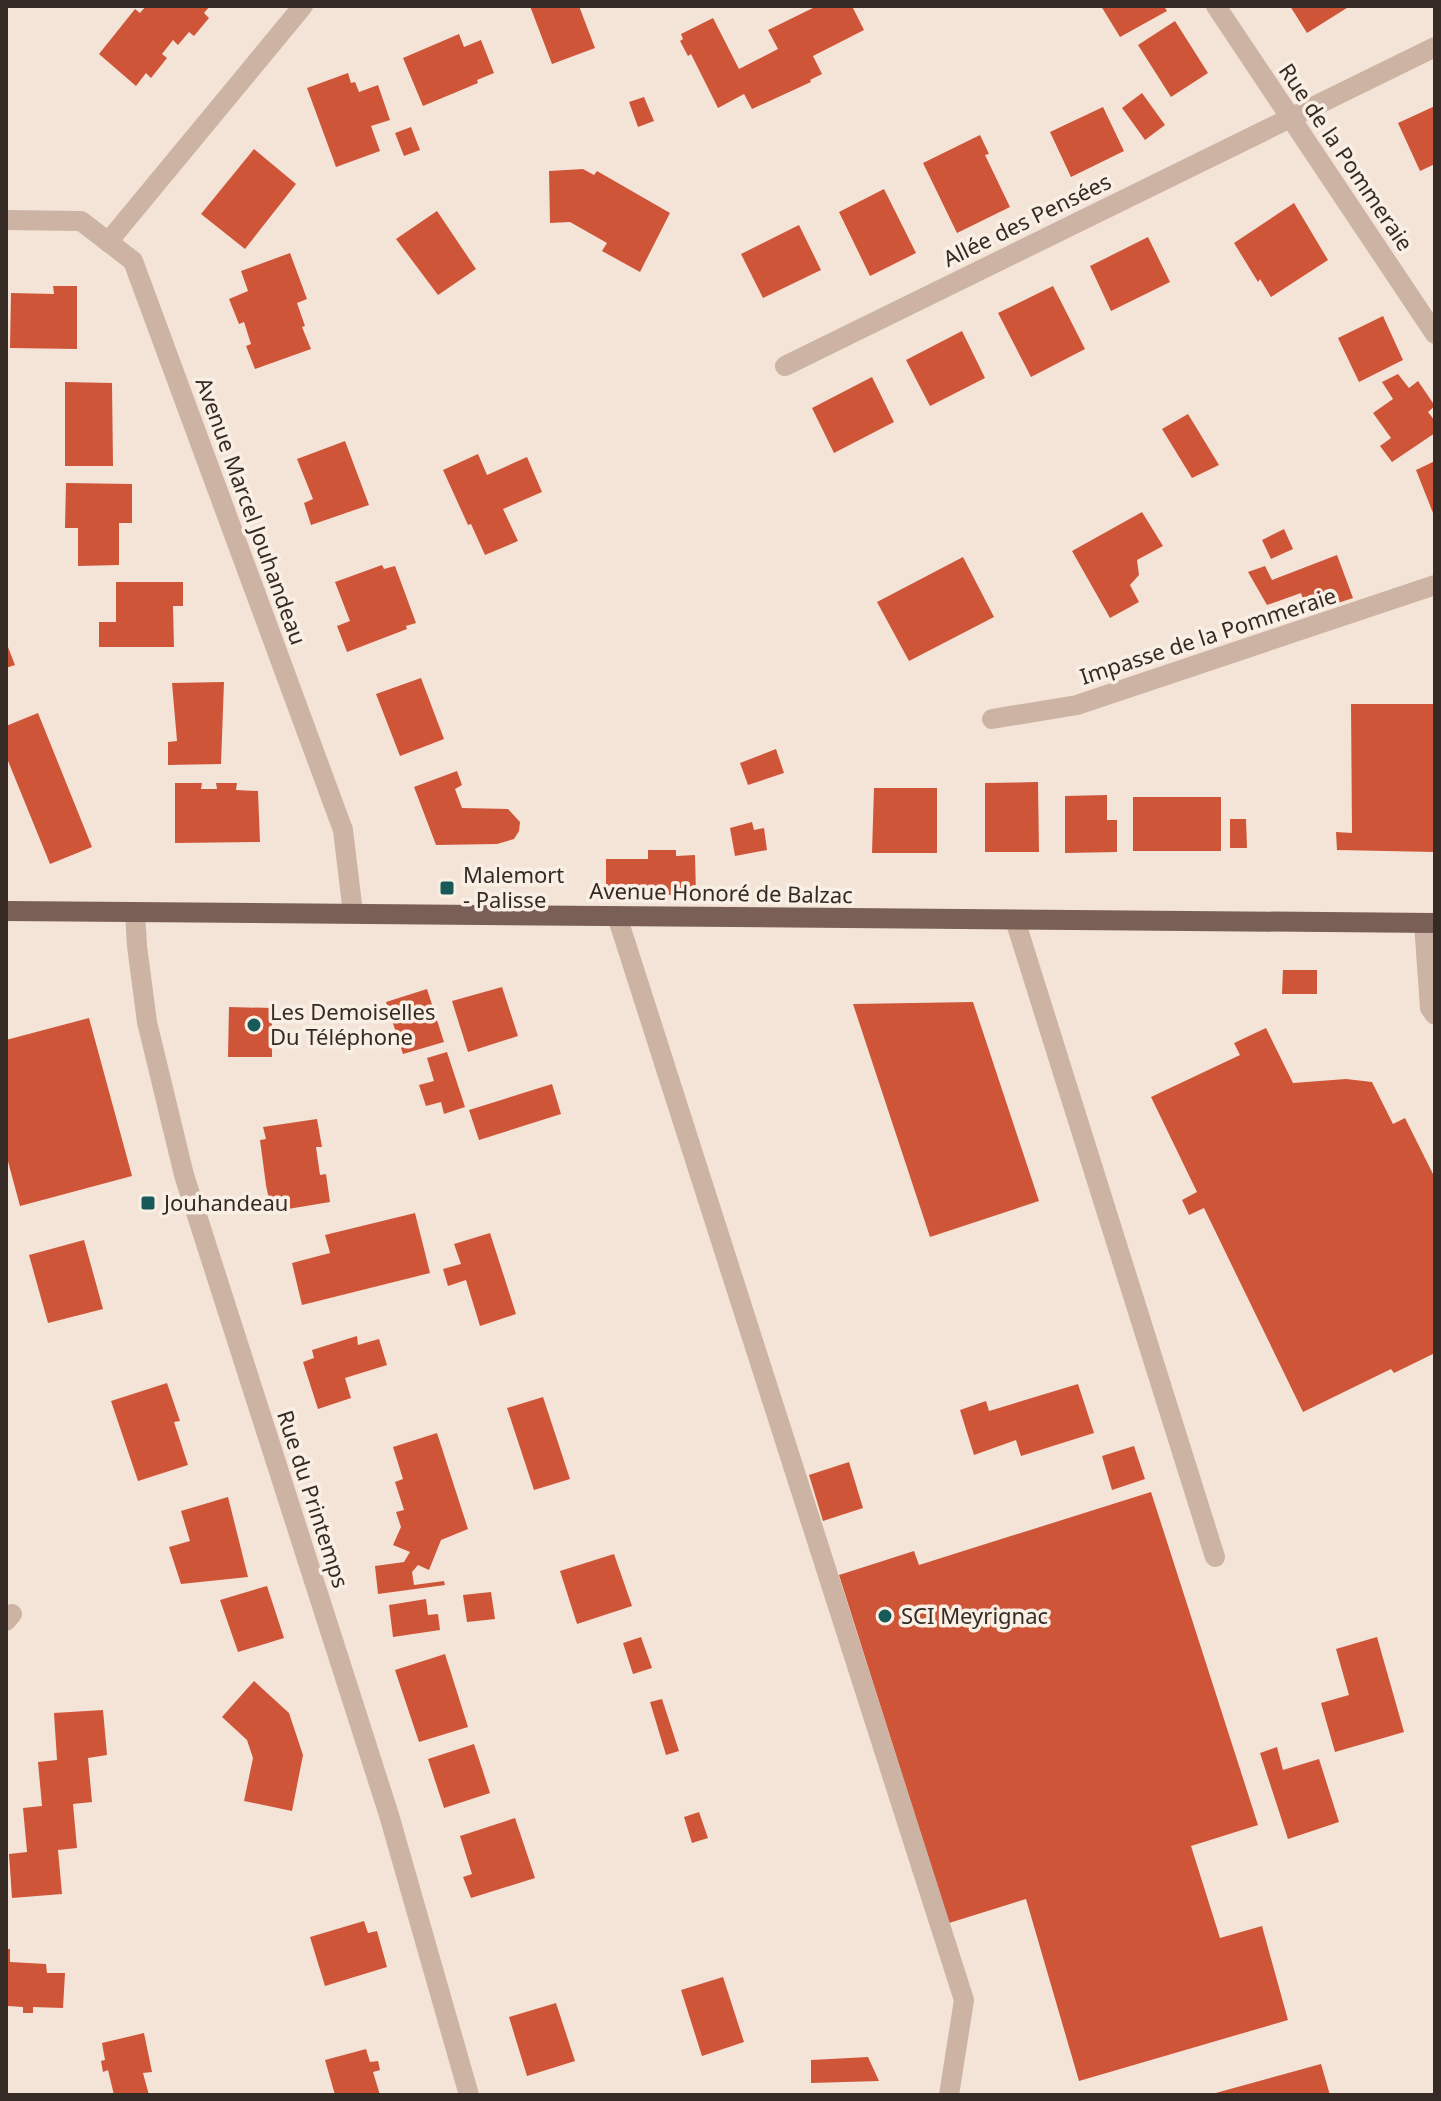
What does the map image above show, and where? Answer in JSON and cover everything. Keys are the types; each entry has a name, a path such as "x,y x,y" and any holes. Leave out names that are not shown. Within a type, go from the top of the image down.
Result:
{"main road":[{"name":"Avenue Honoré de Balzac","path":"6,911 1430,923"}],"street":[{"path":"108,242 303,6"},
{"name":"Rue de la Pommeraie","path":"1216,6 1435,334"},
{"name":"Allée des Pensées","path":"785,366 1435,47"},
{"name":"Avenue Marcel Jouhandeau","path":"6,220 81,221 133,261 343,830 353,913"},
{"name":"Impasse de la Pommeraie","path":"992,719 1077,705 1435,585"},
{"name":"Rue du Printemps","path":"135,912 147,1022 184,1175 389,1815 469,2095"},
{"path":"617,916 964,2000 949,2095"},
{"path":"1015,920 1215,1557"},
{"path":"1430,923 1430,1008 1435,1015"}],"building":[{"path":"146,6 210,6 204,13 209,18 194,36 189,32 178,45 173,40 162,54 167,58 151,78 146,73 136,86 99,54 135,9 140,13"},
{"path":"530,6 579,6 595,48 552,64"},
{"path":"817,6 852,6 864,30 813,56 822,74 811,82 752,109 744,94 718,108 691,54 688,56 680,41 683,39 681,34 713,18 739,69 778,49 768,30"},
{"path":"1101,6 1164,6 1167,11 1120,37"},
{"path":"1290,6 1350,6 1307,33"},
{"path":"1175,21 1208,73 1171,97 1138,45"},
{"path":"459,34 464,47 481,40 494,73 423,106 403,58"},
{"path":"348,73 351,83 355,82 359,92 378,85 390,120 371,126 380,151 336,167 307,88"},
{"path":"1142,93 1165,125 1145,140 1122,108"},
{"path":"644,97 654,121 638,127 629,102"},
{"path":"1435,106 1435,164 1420,171 1398,123"},
{"path":"1103,107 1124,151 1071,177 1050,132"},
{"path":"411,127 420,150 404,156 395,133"},
{"path":"980,135 989,154 985,155 1010,207 957,233 923,163"},
{"path":"254,149 296,184 245,249 201,214"},
{"path":"583,169 594,175 597,171 670,213 640,272 602,251 607,243 570,222 550,223 549,171"},
{"path":"884,189 916,253 870,276 839,212"},
{"path":"1294,203 1328,260 1271,297 1234,243"},
{"path":"437,211 476,269 438,295 396,239"},
{"path":"799,225 821,270 763,298 741,254"},
{"path":"1148,237 1170,282 1111,311 1090,266"},
{"path":"290,253 307,299 297,303 311,349 255,369 246,346 251,344 244,322 239,324 229,299 248,291 241,271"},
{"path":"53,286 77,286 77,349 10,348 11,293 54,294"},
{"path":"1053,286 1085,349 1031,377 998,313"},
{"path":"1383,316 1403,360 1359,382 1338,338"},
{"path":"962,331 985,378 930,406 906,360"},
{"path":"1398,374 1409,388 1418,381 1435,406 1428,412 1435,421 1435,433 1392,462 1380,446 1391,438 1373,413 1393,399 1382,382"},
{"path":"872,377 894,422 834,453 812,408"},
{"path":"65,382 112,383 113,466 65,466"},
{"path":"1188,414 1219,465 1192,478 1162,429"},
{"path":"345,441 369,505 311,525 304,503 313,499 297,459"},
{"path":"478,454 487,475 527,457 542,492 503,509 518,541 485,555 443,470"},
{"path":"1435,461 1435,518 1416,470"},
{"path":"66,483 132,484 132,523 119,523 119,565 78,566 78,528 65,528"},
{"path":"1142,512 1163,546 1137,560 1139,575 1130,585 1139,602 1110,618 1072,551"},
{"path":"1284,529 1293,549 1271,559 1262,540"},
{"path":"1337,555 1353,598 1308,613 1301,593 1267,605 1248,572 1265,566 1272,580"},
{"path":"963,557 994,617 909,661 877,602"},
{"path":"382,565 384,569 395,566 416,623 347,652 337,626 350,621 335,582"},
{"path":"116,582 183,582 183,606 173,606 174,647 99,647 99,622 116,622"},
{"path":"6,642 15,665 6,668"},
{"path":"421,678 444,739 400,756 376,694"},
{"path":"224,682 221,764 168,765 168,742 177,741 172,683"},
{"path":"1351,704 1435,704 1435,852 1337,850 1336,832 1352,833"},
{"path":"38,713 92,847 50,864 6,756 6,726"},
{"path":"776,749 784,773 748,785 740,763"},
{"path":"457,771 462,785 455,789 462,808 508,809 520,822 514,839 497,844 436,845 414,787"},
{"path":"1038,782 1039,852 985,852 985,783"},
{"path":"175,783 202,783 201,789 217,789 216,783 237,783 236,790 258,791 260,842 175,843"},
{"path":"874,788 937,788 937,853 872,853"},
{"path":"1107,795 1107,820 1117,820 1117,852 1065,853 1065,796"},
{"path":"1133,797 1221,797 1221,851 1133,851"},
{"path":"1230,819 1246,819 1247,848 1230,848"},
{"path":"752,822 754,830 764,828 767,850 735,856 730,828"},
{"path":"648,850 676,850 676,856 695,855 696,895 606,895 606,859 648,859"},
{"path":"1283,970 1317,970 1317,994 1282,994"},
{"path":"502,987 518,1036 468,1052 452,1001"},
{"path":"427,989 444,1042 403,1054 386,1002"},
{"path":"973,1002 1039,1201 930,1237 853,1004"},
{"path":"229,1007 272,1008 272,1057 228,1057"},
{"path":"89,1018 132,1176 20,1206 6,1154 6,1040"},
{"path":"1266,1028 1293,1083 1346,1079 1372,1082 1393,1124 1405,1118 1435,1178 1435,1353 1394,1373 1391,1369 1303,1412 1204,1208 1189,1215 1182,1200 1197,1192 1151,1097 1240,1055 1234,1043"},
{"path":"447,1052 465,1107 444,1114 441,1102 426,1106 419,1085 434,1081 427,1058"},
{"path":"552,1084 561,1114 479,1140 469,1110"},
{"path":"317,1119 322,1147 316,1147 320,1175 326,1174 330,1202 276,1211 274,1199 269,1200 266,1185 260,1140 266,1139 263,1127"},
{"path":"415,1213 430,1273 302,1305 292,1263 330,1253 325,1235"},
{"path":"490,1233 516,1314 480,1326 466,1280 448,1286 443,1269 461,1264 454,1244"},
{"path":"84,1240 103,1309 48,1323 29,1255"},
{"path":"357,1336 358,1345 379,1339 387,1365 345,1378 351,1398 318,1409 303,1362 314,1358 312,1350"},
{"path":"167,1383 180,1421 174,1422 188,1465 138,1481 111,1401"},
{"path":"1078,1384 1094,1433 1021,1456 1016,1440 974,1455 960,1410 986,1401 989,1411"},
{"path":"543,1397 570,1479 534,1490 507,1408"},
{"path":"437,1433 468,1529 441,1540 429,1570 418,1565 412,1572 414,1585 444,1581 445,1585 378,1594 375,1566 404,1562 410,1552 393,1545 401,1527 396,1512 404,1510 395,1482 403,1479 393,1447"},
{"path":"1134,1446 1145,1479 1112,1490 1102,1456"},
{"path":"849,1462 863,1508 823,1521 809,1475"},
{"path":"1151,1492 1258,1825 1191,1846 1220,1938 1262,1926 1288,2020 1079,2081 1026,1899 949,1923 839,1575 914,1551 919,1565"},
{"path":"228,1497 248,1577 181,1584 169,1547 190,1541 181,1511"},
{"path":"614,1554 632,1606 577,1624 560,1571"},
{"path":"267,1586 284,1638 238,1652 220,1600"},
{"path":"491,1592 495,1619 467,1622 463,1595"},
{"path":"426,1599 428,1615 438,1614 440,1630 393,1637 389,1605"},
{"path":"641,1637 652,1668 633,1674 623,1643"},
{"path":"1377,1637 1404,1732 1335,1752 1321,1703 1349,1695 1336,1649"},
{"path":"445,1654 468,1727 419,1742 395,1670"},
{"path":"254,1681 289,1713 303,1755 292,1811 244,1801 253,1758 247,1740 222,1717"},
{"path":"662,1699 679,1751 666,1755 650,1702"},
{"path":"103,1710 107,1755 88,1758 92,1802 73,1804 77,1848 58,1850 62,1894 12,1898 9,1854 27,1852 23,1808 42,1806 38,1762 57,1760 54,1713"},
{"path":"474,1744 490,1793 444,1808 428,1759"},
{"path":"1277,1747 1283,1770 1319,1759 1339,1822 1288,1839 1260,1753"},
{"path":"699,1812 708,1838 692,1843 684,1817"},
{"path":"515,1818 535,1878 471,1898 463,1877 472,1874 460,1836"},
{"path":"364,1921 368,1933 377,1931 387,1967 325,1986 310,1937"},
{"path":"6,1949 10,1949 10,1962 46,1964 47,1973 65,1973 63,2008 33,2007 33,2013 23,2013 23,2007 8,2006"},
{"path":"723,1977 744,2042 702,2056 681,1990"},
{"path":"556,2003 575,2061 527,2076 509,2017"},
{"path":"144,2033 152,2072 143,2073 149,2095 114,2095 108,2070 103,2072 101,2061 105,2060 102,2043"},
{"path":"366,2049 370,2062 378,2061 380,2070 373,2072 380,2095 335,2095 325,2060"},
{"path":"868,2057 879,2081 811,2083 811,2060"},
{"path":"1321,2064 1330,2095 1212,2095 1212,2094"}],"place":[{"name":"Malemort - Palisse","path":"447,888"},
{"name":"Les Demoiselles Du Téléphone","path":"254,1025"},
{"name":"Jouhandeau","path":"148,1203"},
{"name":"SCI Meyrignac","path":"885,1616"}]}
